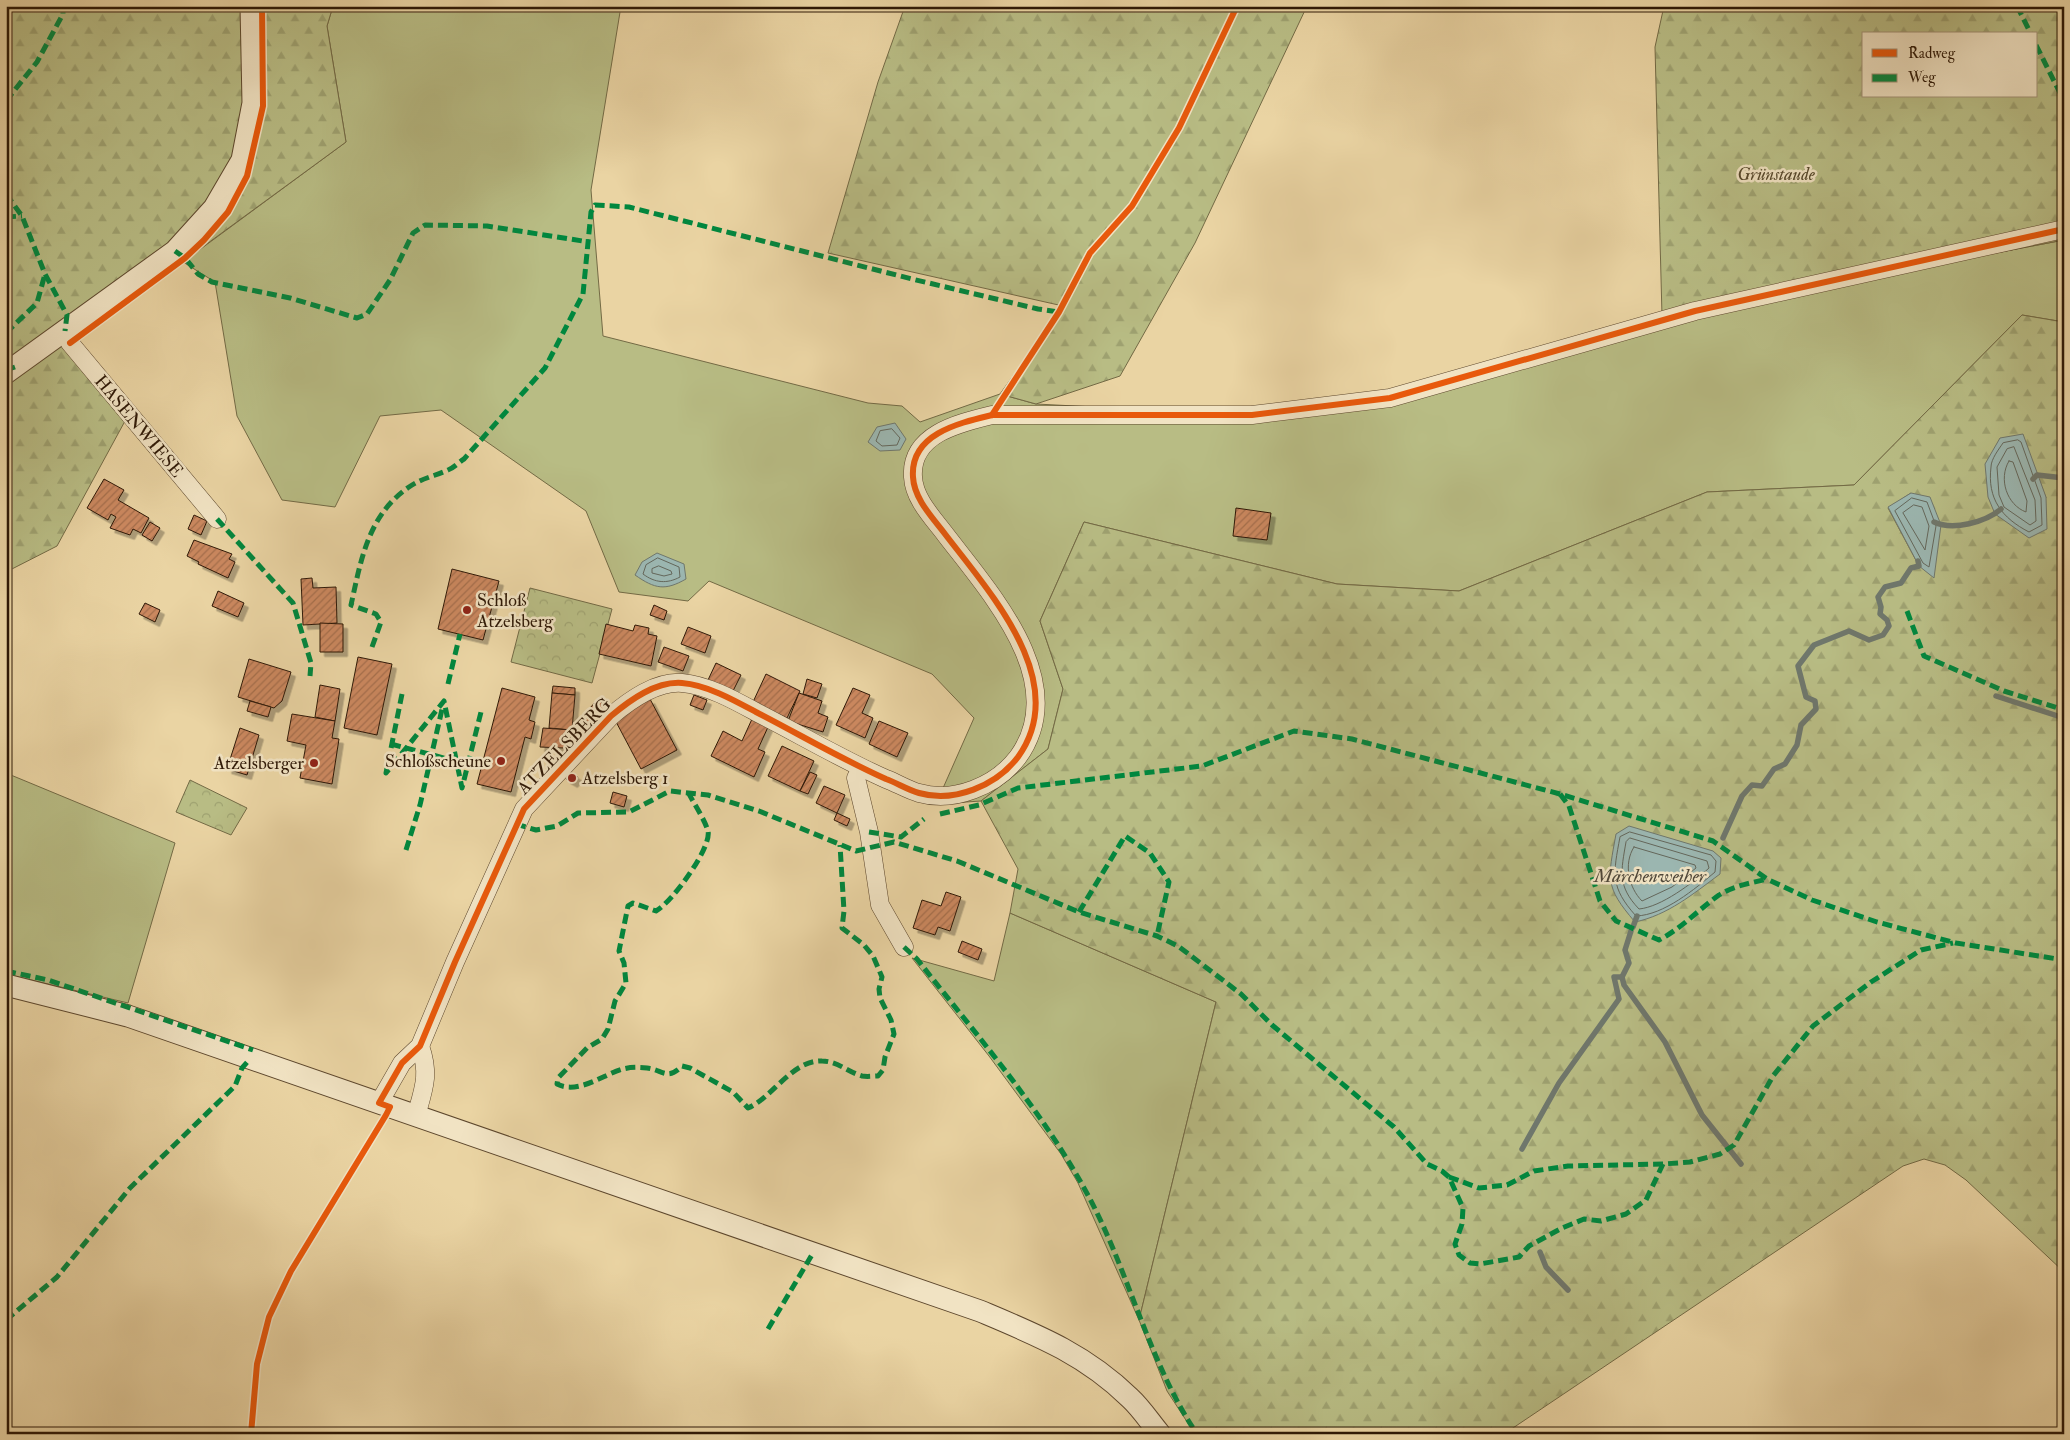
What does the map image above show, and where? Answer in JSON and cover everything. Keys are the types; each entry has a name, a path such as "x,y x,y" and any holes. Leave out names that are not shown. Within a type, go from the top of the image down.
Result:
{"street":[{"path":"6,373 65,332 175,250 214,208 242,160 253,103 251,6"},
{"name":"ATZELSBERG","path":"379,1103 402,1063 420,1046 455,962 524,810 624,705 661,684 682,683 710,690 741,704 861,768 920,794 955,796 976,789 1006,771 1029,740 1036,718 1037,696 1034,676 1014,630 920,500 912,478 916,457 927,441 954,424 992,415 1252,415 1390,398 1695,311 2064,229"},
{"name":"HASENWIESE","path":"65,332 70,343 217,519"},
{"path":"861,768 856,778 869,832 880,905 904,947"},
{"path":"6,985 128,1016 980,1311 1049,1339 1089,1363 1131,1398 1160,1434"},
{"path":"416,1116 427,1078 426,1062 420,1046"}],"green space":[{"path":"6,6 333,6 327,26 346,142 77,339 131,410 57,546 6,572"},
{"path":"333,6 621,6 591,190 603,336 868,403 902,406 920,422 1000,394 1036,404 1252,415 1390,398 1662,316 2064,240 2064,322 2022,315 1854,485 1707,492 1459,591 1337,584 1084,522 1040,621 1063,689 1048,749 981,801 936,804 974,718 932,674 709,581 688,601 619,592 586,511 441,410 380,416 335,507 282,500 237,416 215,282 183,262 346,142 327,26"},
{"path":"905,6 1307,6 1195,243 1120,376 1036,404 1000,394 1063,306 828,253 878,82"},
{"name":"Grünstaude","path":"1664,6 2064,6 2064,240 1662,316 1655,47"},
{"path":"2022,315 2064,322 2064,1272 1966,1180 1945,1165 1924,1159 1903,1166 1504,1434 1195,1434 1167,1391 1139,1320 1216,1002 1010,913 1018,869 981,801 1048,749 1063,689 1040,621 1084,522 1337,584 1459,591 1707,492 1854,485","holes":["2000,438 2037,475 2046,498","1911,493 1919,566 1888,508"]},
{"path":"530,588 612,609 592,683 511,662"},
{"path":"6,773 175,843 128,1003 6,974"},
{"path":"190,780 247,808 231,835 176,812"},
{"path":"1010,913 1216,1002 1139,1320 1078,1183 1061,1154 989,1056 912,958 994,981"}],"water":[{"path":"895,423 906,439 900,450 880,451 868,442 877,427"},
{"path":"2023,434 2046,497 2047,529 2029,538 1995,514 1988,497 1985,464 2000,438"},
{"path":"1911,493 1930,497 1941,525 1934,578 1919,566 1888,507"},
{"path":"657,553 684,564 686,579 666,587 660,587 654,586 635,575 642,562"},
{"name":"Märchenweiher","path":"1629,826 1713,851 1721,858 1720,874 1669,909 1635,922 1613,890 1610,872 1616,834"}],"building":[{"path":"104,479 124,490 118,500 149,518 141,533 133,529 130,535 110,528 116,517 111,514 108,520 87,508"},
{"path":"1236,508 1271,513 1267,540 1233,536"},
{"path":"194,515 207,521 201,535 188,529"},
{"path":"150,522 160,528 152,541 142,535"},
{"path":"194,540 232,554 229,559 235,562 228,578 198,564 199,562 187,556"},
{"name":"Schloß Atzelsberg","path":"452,569 499,581 483,640 438,629"},
{"path":"312,578 313,588 336,587 337,623 303,625 301,579"},
{"path":"218,591 244,603 238,617 212,606"},
{"path":"145,603 160,610 155,622 139,614"},
{"path":"654,605 667,611 664,620 650,615"},
{"path":"320,623 343,624 343,652 320,652"},
{"path":"606,624 633,631 635,625 649,628 648,634 657,636 651,666 599,654"},
{"path":"688,627 711,636 705,653 681,644"},
{"path":"664,647 689,656 683,671 658,662"},
{"path":"358,657 392,664 377,735 344,728"},
{"path":"249,659 291,672 282,701 274,708 238,697"},
{"path":"716,663 741,675 732,693 708,680"},
{"path":"766,674 800,691 787,718 753,702"},
{"path":"807,679 822,684 817,698 803,694"},
{"path":"320,685 340,689 335,721 315,717"},
{"path":"553,686 575,688 575,695 552,693"},
{"name":"Schloßscheune","path":"502,688 535,697 529,720 535,722 531,739 525,737 511,792 477,784"},
{"path":"853,688 870,695 862,713 873,718 865,738 836,725"},
{"path":"552,693 575,695 572,730 549,728"},
{"path":"799,693 822,701 818,713 828,717 823,732 788,721"},
{"path":"694,695 707,700 703,710 690,705"},
{"path":"598,699 607,707 592,725 582,717"},
{"path":"650,699 677,750 641,769 614,718"},
{"path":"250,701 271,707 268,717 247,711"},
{"path":"292,714 335,721 332,738 339,739 332,784 300,778 306,745 287,741"},
{"path":"752,719 768,727 758,749 765,752 754,777 711,756 723,731 742,741"},
{"path":"879,721 908,733 897,757 869,744"},
{"path":"240,728 259,735 247,775 227,769"},
{"path":"543,728 571,730 570,743 564,748 540,747"},
{"path":"782,746 814,761 800,791 768,776"},
{"name":"Atzelsberg 1","path":"571,772 578,777 573,783 566,779"},
{"path":"810,772 817,775 808,794 800,791"},
{"path":"824,786 845,795 837,813 816,803"},
{"path":"613,792 627,796 624,807 610,803"},
{"path":"837,813 850,819 847,826 834,820"},
{"path":"946,892 961,897 950,931 938,927 935,935 913,928 922,900 941,906"},
{"path":"962,941 982,949 978,960 958,952"}],"waterway":[{"path":"2033,479 2037,475 2064,478"},
{"path":"1934,522 1950,526 1969,524 1987,518 2001,509"},
{"path":"1723,838 1742,796 1752,785 1762,786 1774,769 1785,764 1797,745 1801,725 1816,709 1815,701 1806,697 1798,666 1814,645 1849,631 1869,640 1883,635 1889,626 1887,620 1880,614 1881,607 1878,597 1885,587 1901,583 1911,568 1919,566 1918,561"},
{"path":"1996,696 2064,718"},
{"path":"1633,927 1637,916"},
{"path":"1631,931 1625,950 1629,963 1622,977 1624,985 1665,1042 1702,1115 1741,1164"},
{"path":"1522,1149 1559,1083 1619,999 1614,977 1622,977"},
{"path":"1540,1252 1546,1267 1568,1290"}],"marked path":[{"path":"6,101 37,62 63,14 63,6"},
{"path":"2017,6 2030,32"},
{"path":"2038,49 2064,101"},
{"path":"6,194 22,216 45,274 67,315 65,331"},
{"path":"372,647 381,622 376,614 351,605 363,555 375,525 395,498 409,487 450,469 464,459 545,368 583,294 591,212 595,205 629,207 912,279 1038,309 1059,312"},
{"path":"6,217 22,216"},
{"path":"175,251 185,258 198,274 212,282 290,298 357,318 367,314 390,280 413,233 425,225 487,226 589,242"},
{"path":"6,333 37,303 45,274"},
{"path":"6,370 15,367"},
{"path":"217,519 293,603 311,663 310,676"},
{"path":"1907,611 1924,656 2004,691 2064,710"},
{"path":"448,684 460,634"},
{"path":"402,694 386,773 444,701 462,788 482,708"},
{"path":"406,850 420,805 443,705"},
{"path":"940,814 979,805 1018,788 1202,766 1294,731 1352,739 1560,794 1713,841 1767,879 1812,900 1877,922 1956,943 2064,960"},
{"path":"391,744 459,762"},
{"path":"516,824 536,830 557,826 578,813 629,812 670,791 708,795 759,811 856,851 894,842 957,861 1079,912 1157,936 1178,946 1241,994 1272,1025 1394,1127 1427,1164 1442,1171 1449,1177 1463,1208 1462,1224 1455,1244 1459,1255 1470,1263 1480,1264 1519,1257 1529,1246 1562,1228 1584,1219 1601,1221 1626,1214 1646,1200 1663,1164"},
{"path":"688,792 708,831 708,839 704,850 680,887 663,906 656,911 633,903 628,906 619,951 624,963 626,983 615,1001 608,1029 602,1039 587,1048 558,1078 557,1084 565,1087 574,1087 623,1069 632,1068 647,1068 669,1074 682,1066 690,1068 733,1092 748,1108 757,1103 792,1073 811,1062 827,1061 862,1076 878,1076 883,1070 885,1057 894,1034 891,1020 880,998 879,989 882,977 873,956 864,945 842,928 844,911 840,845"},
{"path":"1560,794 1569,806 1600,901 1616,921 1659,940 1724,892 1767,879"},
{"path":"869,832 901,837 924,819"},
{"path":"1079,912 1125,836 1150,853 1169,882 1157,936"},
{"path":"1449,1177 1479,1188 1507,1185 1534,1171 1568,1166 1690,1162 1720,1154 1734,1145 1773,1076 1813,1026 1871,982 1921,950 1953,943"},
{"path":"904,947 917,959 1009,1075 1072,1167 1090,1199 1117,1257 1166,1379 1197,1434"},
{"path":"6,971 48,980 253,1050"},
{"path":"6,1320 57,1277 130,1188 235,1086 242,1068 250,1059"},
{"path":"768,1329 813,1253"}],"cycle path":[{"path":"70,343 185,258 204,240 228,212 247,176 263,106 262,6"},
{"path":"992,415 1059,312 1090,253 1132,206 1179,128 1237,6"},
{"path":"251,1434 257,1364 269,1317 291,1271 386,1115 390,1107 379,1103 402,1063 420,1046 455,962 524,809 611,716 626,704 653,688 672,683 691,684 730,698 869,771 915,792 932,796 960,794 973,790 998,776 1018,757 1032,728 1036,699 1030,669 1019,640 983,583 925,508 914,485 914,462 919,450 939,433 965,422 992,415 1252,415 1390,398 1695,311 2064,229"}],"place":[{"name":"Schloß Atzelsberg","path":"467,610"},
{"name":"Schloßscheune","path":"501,761"},
{"name":"Atzelsberger","path":"314,763"},
{"name":"Atzelsberg 1","path":"572,778"}]}
